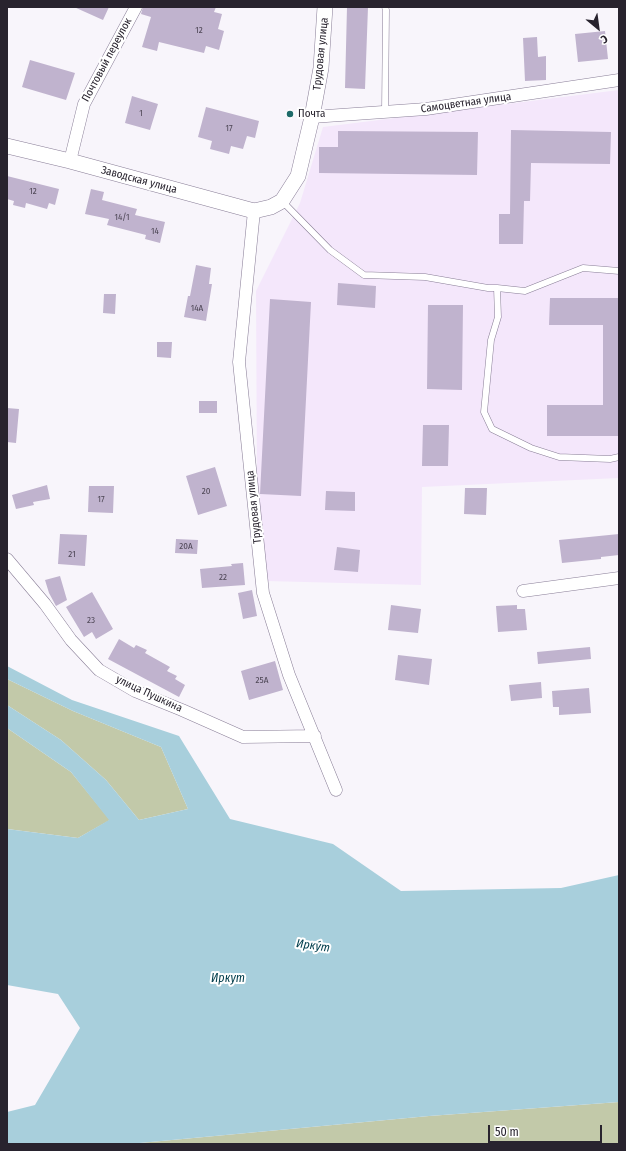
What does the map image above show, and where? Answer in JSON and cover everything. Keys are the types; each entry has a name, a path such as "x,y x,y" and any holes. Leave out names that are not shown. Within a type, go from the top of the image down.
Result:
{"street":[{"name":"Почтовый переулок","path":"70,161 84,104 136,7"},
{"name":"Трудовая улица","path":"277,204 298,176 312,117 321,68 326,7"},
{"name":"Самоцветная улица","path":"312,117 426,109 619,80"},
{"name":"Заводская улица","path":"7,146 70,161 254,211 277,204"},
{"name":"Трудовая улица","path":"254,211 239,362 263,593 288,675 315,736 336,790"},
{"name":"улица Пушкина","path":"7,560 45,604 71,640 99,670 135,690 243,737 270,738 315,736"},
{"path":"523,591 619,578"}],"lane":[{"path":"385,7 385,112"},
{"path":"277,204 330,250 364,275 425,277 488,288 525,291 583,268 619,271"},
{"path":"497,288 498,318 491,340 484,412 492,429 530,448 559,457 610,459 619,457"}],"shaded area":[{"path":"619,90 619,478 422,487 421,585 266,581 257,486 256,291 300,203 323,127"}],"green space":[{"path":"7,679 73,711 161,747 188,809 139,820 106,780 61,740 7,705"},
{"path":"7,728 71,772 110,820 78,838 7,829"},
{"path":"619,1102 619,1144 129,1144 429,1116"}],"water":[{"name":"Иркут","path":"7,666 72,700 179,736 230,819 333,844 401,891 561,888 619,875 619,1102 429,1116 129,1144 7,1144 7,1112 35,1105 80,1028 58,994 7,985 7,829 78,838 109,820 71,772 7,728 7,705 61,740 106,780 139,820 188,809 161,747 73,711 7,679"}],"building":[{"path":"74,7 109,7 103,20"},
{"path":"143,7 216,7 214,12 222,14 218,29 224,31 219,50 206,46 204,53 159,42 157,51 142,47 151,17 141,14"},
{"path":"347,7 368,7 365,89 345,88"},
{"path":"605,31 608,59 578,62 575,34"},
{"path":"537,37 538,57 546,56 546,80 525,81 523,38"},
{"path":"30,60 75,73 66,100 22,87"},
{"path":"132,96 158,104 150,130 125,123"},
{"path":"206,107 259,121 255,138 247,136 243,149 231,146 229,154 210,149 212,141 198,137"},
{"path":"511,130 611,132 610,164 531,163 530,201 524,201 523,244 499,244 499,214 510,214"},
{"path":"338,131 478,132 477,175 319,173 319,147 338,147"},
{"path":"7,176 59,189 55,205 49,203 47,209 26,203 25,208 13,205 14,201 7,199"},
{"path":"91,189 104,192 102,200 137,209 135,215 165,222 160,243 145,239 146,235 107,225 109,219 85,214"},
{"path":"196,265 211,268 209,284 212,284 206,321 184,317"},
{"path":"338,283 376,286 375,308 337,305"},
{"path":"104,294 116,294 115,314 103,313"},
{"path":"550,298 619,298 619,436 547,436 547,405 603,405 603,325 549,325"},
{"path":"270,299 311,302 301,496 260,494"},
{"path":"428,305 463,305 462,390 427,389"},
{"path":"157,342 172,342 171,358 157,357"},
{"path":"199,401 217,401 217,413 199,413"},
{"path":"7,408 19,409 16,443 7,442"},
{"path":"423,425 449,425 448,466 422,466"},
{"path":"215,467 227,506 198,515 186,476"},
{"path":"47,485 50,499 33,502 34,505 16,509 12,495"},
{"path":"89,486 114,486 113,513 88,512"},
{"path":"465,488 487,488 486,515 464,514"},
{"path":"326,491 355,492 355,511 325,510"},
{"path":"60,534 87,535 85,566 58,564"},
{"path":"619,534 619,555 601,557 601,559 562,563 559,540"},
{"path":"176,539 198,540 197,554 175,553"},
{"path":"337,547 360,550 358,572 334,570"},
{"path":"243,563 245,585 202,588 200,569 232,566 231,564"},
{"path":"60,576 67,600 56,606 49,593 45,580"},
{"path":"252,590 257,616 243,619 238,593"},
{"path":"92,592 113,629 96,639 92,632 84,637 66,607"},
{"path":"391,605 421,609 418,633 388,630"},
{"path":"517,605 517,609 525,609 527,630 498,632 496,606"},
{"path":"119,639 134,648 136,645 147,650 145,653 170,667 167,671 177,676 175,679 185,685 179,697 108,659"},
{"path":"590,647 591,659 538,664 537,652"},
{"path":"398,655 432,659 429,685 395,680"},
{"path":"275,661 283,690 249,700 241,671"},
{"path":"541,682 542,698 511,701 509,685"},
{"path":"589,688 591,713 559,715 559,707 553,707 552,691"}],"place":[{"name":"Почта","path":"290,114"}],"water label":[{"name":"Ирку́т","path":"313,946"}]}
